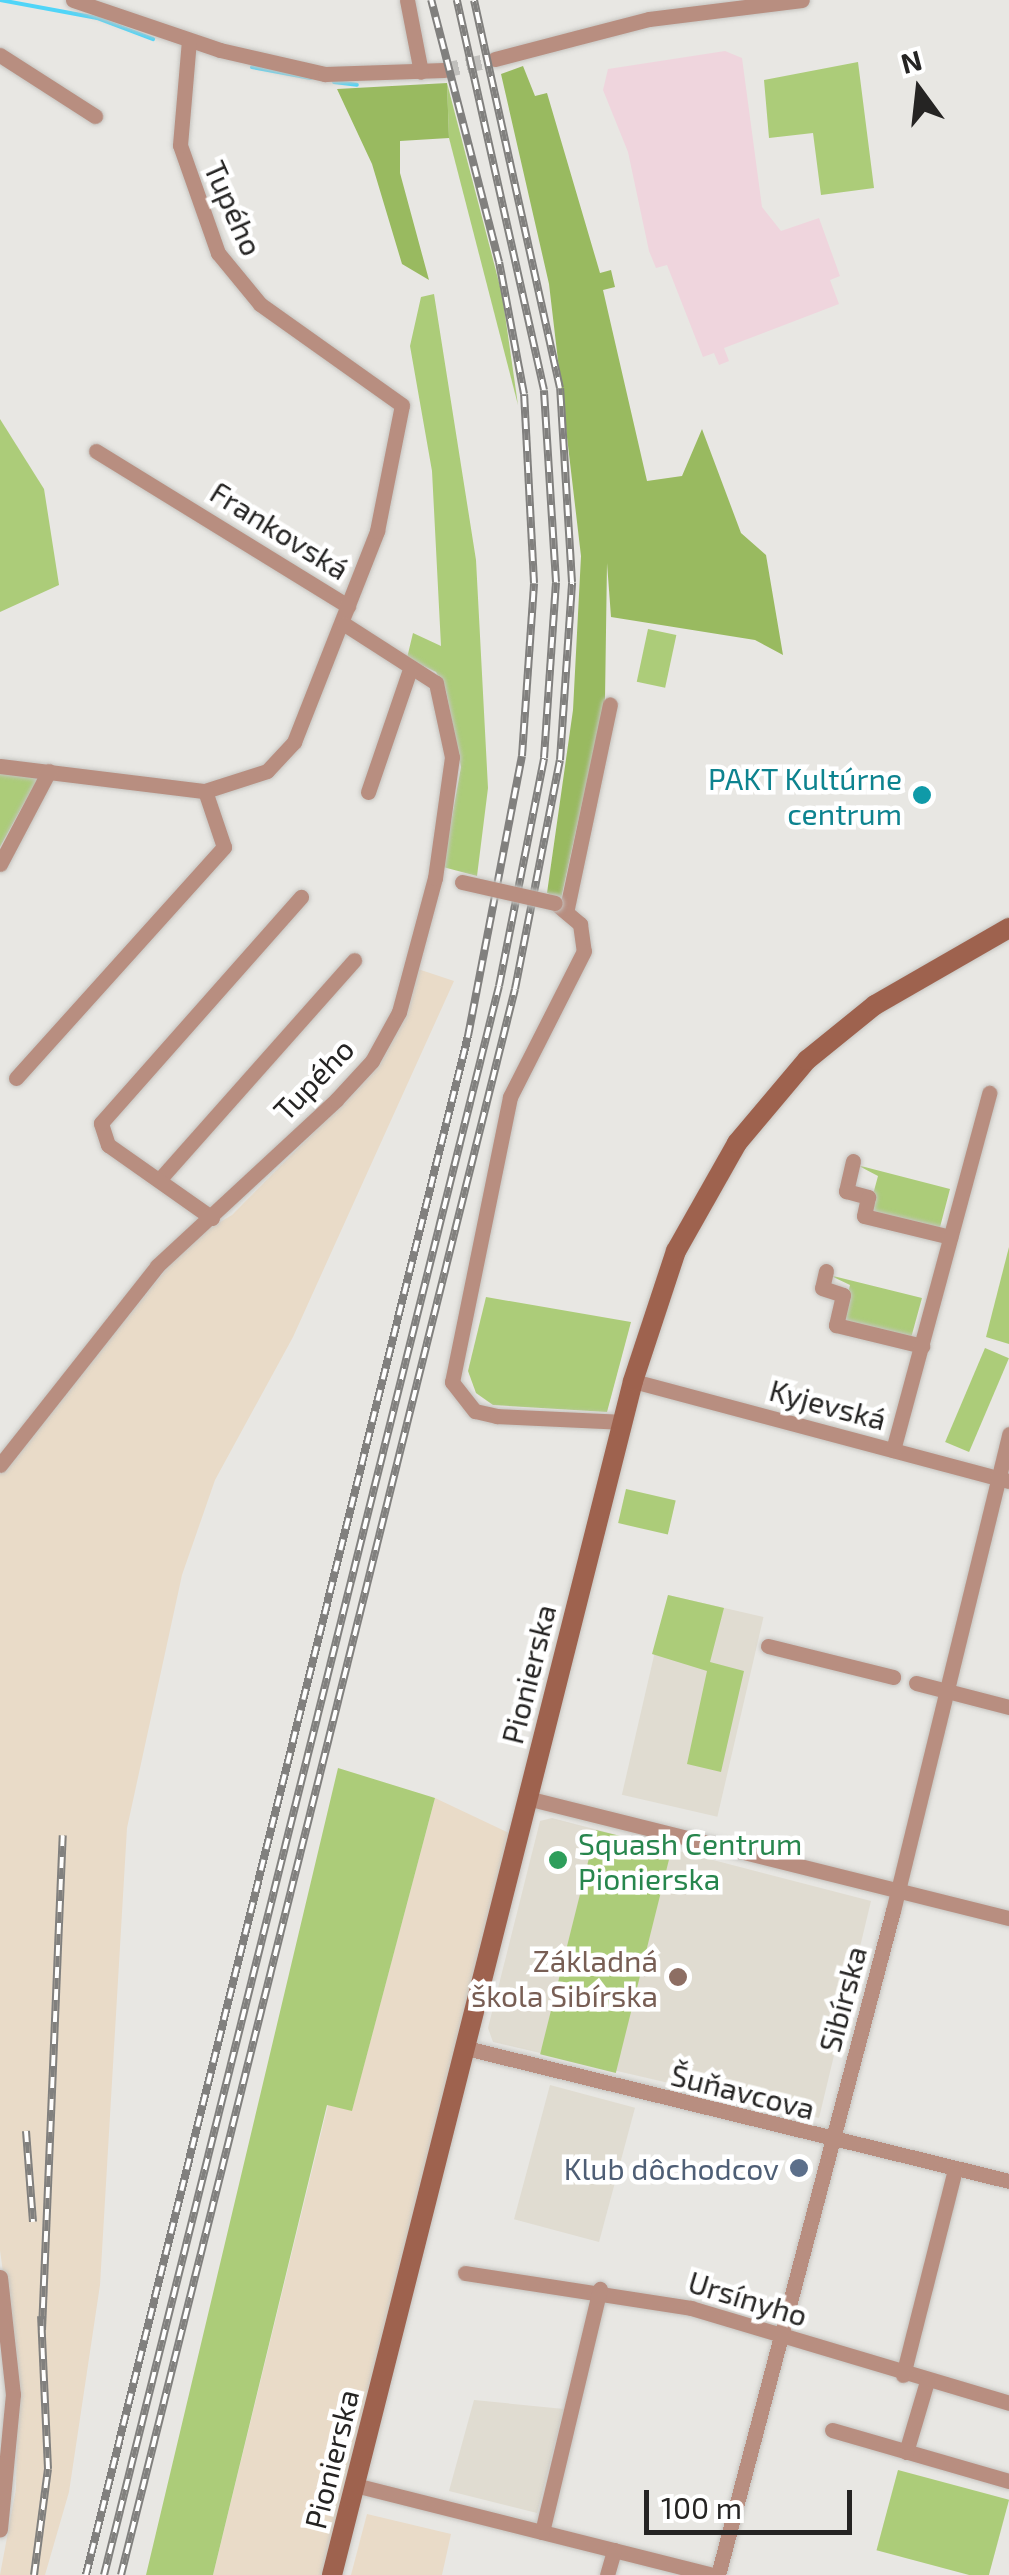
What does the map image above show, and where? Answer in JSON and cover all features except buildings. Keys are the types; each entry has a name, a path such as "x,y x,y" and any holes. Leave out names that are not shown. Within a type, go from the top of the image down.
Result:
{"street":[{"path":"72,0 189,41 325,74 444,70"},
{"path":"406,0 421,72"},
{"path":"495,59 649,19 802,0"},
{"name":"Tupého","path":"189,41 180,146 218,253 268,311 402,406 377,531 348,606"},
{"path":"0,55 95,116"},
{"name":"Frankovská","path":"0,766 206,790 253,780 285,757 344,624 348,606 96,451"},
{"name":"Tupého","path":"0,1465 157,1266 212,1218 372,1061 399,1012 435,878 452,757 442,694 344,624"},
{"path":"368,792 410,669"},
{"path":"561,906 610,704"},
{"path":"0,864 50,771"},
{"path":"16,1078 224,846 206,790"},
{"path":"435,878 561,906 586,938 584,951 510,1096 452,1382 475,1410 497,1416 623,1422"},
{"path":"212,1218 108,1146 102,1123 301,897"},
{"name":"Pionierska","path":"332,2575 633,1381 676,1252 724,1164 770,1102 875,1004 1009,928"},
{"path":"159,1180 354,960"},
{"path":"893,1450 989,1093"},
{"path":"853,1161 846,1191 868,1198 864,1216 950,1238"},
{"path":"826,1271 822,1288 843,1296 836,1325 922,1346"},
{"name":"Kyjevská","path":"633,1381 1003,1480"},
{"name":"Sibírska","path":"716,2575 1003,1480 1009,1434"},
{"path":"768,1646 893,1677"},
{"path":"916,1683 1009,1707"},
{"path":"528,1798 1009,1918"},
{"name":"Šuňavcova","path":"466,2048 832,2142 1009,2181"},
{"path":"903,2375 955,2169"},
{"name":"Ursínyho","path":"465,2273 600,2289 903,2375 1008,2398"},
{"path":"0,2277 13,2394 0,2528"},
{"path":"542,2532 600,2289"},
{"path":"906,2452 927,2381"},
{"path":"832,2430 1009,2481"},
{"path":"355,2485 687,2572 716,2575"},
{"path":"607,2575 614,2550"}],"shaded area":[{"path":"725,51 742,58 762,207 781,231 819,218 840,276 830,280 839,304 724,348 729,361 719,365 714,353 703,357 667,265 656,268 628,152 603,90 608,69"},
{"path":"418,969 454,981 293,1337 215,1480 182,1575 127,1828 100,2285 69,2492 45,2575 0,2575 16,2489 18,2384 0,2250 0,1474 190,1240 232,1215 354,1092 389,1042"},
{"path":"668,1595 763,1617 717,1817 622,1795"},
{"path":"435,1798 511,1834 323,2575 213,2575 328,2105 352,2110"},
{"name":"Základná škola Sibírska","path":"552,1818 871,1901 819,2118 493,2042 488,2028 540,1821"},
{"path":"550,2085 635,2108 599,2242 514,2219"},
{"path":"474,2400 564,2409 537,2513 449,2491"},
{"path":"367,2514 451,2534 442,2575 351,2575"}],"green space":[{"path":"858,62 874,188 821,195 813,133 769,138 764,80"},
{"path":"523,66 535,96 547,93 600,273 611,270 615,287 603,290 647,481 682,476 702,429 741,533 766,555 783,655 755,640 611,617 607,563 605,699 561,899 547,893 573,710 581,556 549,284 501,74"},
{"path":"447,83 502,294 518,405 449,138"},
{"path":"447,83 449,138 400,141 400,173 429,280 402,264 372,164 337,89"},
{"path":"434,294 476,560 488,788 477,876 443,867 461,767 446,691 436,672 407,658 413,633 441,646 432,471 410,346 421,297"},
{"path":"0,419 44,489 59,585 0,612"},
{"path":"648,629 676,635 665,688 637,682"},
{"path":"0,771 38,778 0,847"},
{"path":"857,1165 950,1189 939,1231 868,1213 878,1176"},
{"path":"1009,1247 1009,1344 986,1337"},
{"path":"829,1275 922,1298 911,1338 841,1321 850,1285"},
{"path":"486,1297 631,1322 607,1412 493,1405 476,1393 468,1371"},
{"path":"985,1348 1009,1358 969,1452 945,1442"},
{"path":"626,1489 676,1500 668,1535 618,1523"},
{"path":"668,1595 724,1608 710,1662 744,1671 721,1772 687,1764 707,1671 652,1654"},
{"path":"338,1768 435,1798 352,2111 327,2105 213,2575 146,2575"},
{"path":"596,1830 672,1849 616,2073 540,2054"},
{"path":"898,2470 1009,2500 989,2575 969,2575 877,2550"}],"waterway":[{"path":"0,0 97,18 153,39"},
{"path":"252,67 311,78"},
{"path":"334,82 357,85"}],"tunnel":[{"path":"444,70 495,59"}],"railway":[{"path":"86,2575 468,1036 522,756 534,583 524,394 499,262 431,0"},
{"path":"104,2575 499,986 544,758 556,582 544,390 457,0"},
{"path":"121,2575 515,989 560,760 572,582 560,388 474,0"},
{"path":"42,2330 63,1835"},
{"path":"26,2131 33,2222"},
{"path":"34,2575 48,2469 41,2316"}],"place":[{"name":"PAKT Kultúrne centrum","path":"922,795"},
{"name":"Squash Centrum Pionierska","path":"558,1860"},
{"name":"Základná škola Sibírska","path":"678,1977"},
{"name":"Klub dôchodcov","path":"799,2168"}]}
